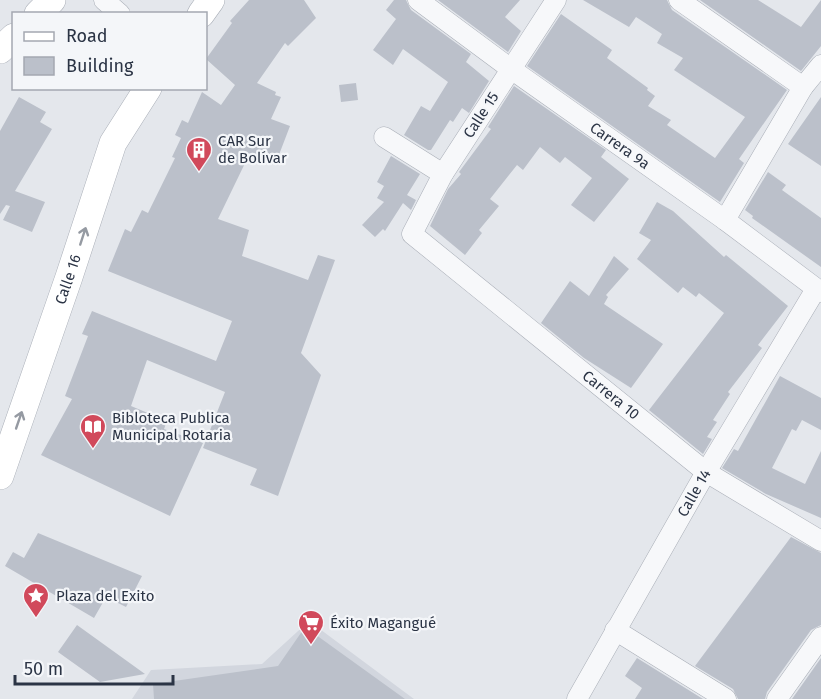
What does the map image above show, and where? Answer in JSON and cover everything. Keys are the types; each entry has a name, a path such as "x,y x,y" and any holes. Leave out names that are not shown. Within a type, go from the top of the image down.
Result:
{"main road":[{"path":"40,12 52,0"},
{"path":"0,50 12,39"},
{"name":"Calle 16","path":"0,476 113,143 147,90"}],"street":[{"path":"104,0 118,12"},
{"name":"Carrera 9a","path":"418,0 819,290"},
{"name":"Calle 15","path":"412,234 444,174 556,0"},
{"path":"679,0 803,87"},
{"path":"725,220 803,87 821,65"},
{"path":"384,136 444,174"},
{"name":"Carrera 10","path":"412,234 706,472 821,541"},
{"name":"Calle 14","path":"578,699 706,472 819,290"},
{"path":"615,630 726,699"},
{"path":"777,699 821,637"}],"shaded area":[{"name":"Éxito Magangué","path":"309,621 414,699 132,699 151,670 262,664"}],"building":[{"path":"249,0 304,0 316,18 288,46 285,43 257,83 281,97 271,119 290,126 277,160 263,156 260,163 248,157 218,219 249,230 242,256 308,280 318,255 335,260 301,353 321,375 278,496 250,485 257,469 203,448 225,392 147,360 131,406 167,421 164,429 203,443 170,516 41,455 72,399 65,396 88,336 82,334 92,311 216,361 232,321 108,271 125,229 131,232 142,210 148,213 175,158 172,157 181,138 175,135 182,120 188,123 202,92 221,105 235,85 207,60 232,23 230,21"},
{"path":"394,0 406,0 411,10 471,54 466,62 489,81 469,113 462,108 453,122 450,120 431,150 404,135 421,106 430,111 448,82 403,49 393,65 373,50 396,19 386,10"},
{"path":"438,0 520,0 505,17 521,31 508,52"},
{"path":"583,0 667,0 672,10 787,90 739,159 744,163 720,202 527,66 561,14 612,50 607,58 648,88 647,90 655,96 648,106 671,120 667,125 715,158 745,117 674,70 683,58 657,43 662,34 636,17 629,27"},
{"path":"700,0 758,0 801,27 821,0 821,46 801,71"},
{"path":"356,83 358,100 341,102 339,85"},
{"path":"514,86 606,150 601,157 629,179 594,222 571,205 592,178 565,157 560,163 540,147 523,170 517,165 490,199 499,206 479,230 482,233 465,255 430,226 448,189 461,174 459,172 491,129 488,127"},
{"path":"19,97 46,112 40,122 52,129 15,191 45,202 32,232 3,220 10,206 6,205 0,214 0,131"},
{"path":"821,97 821,166 788,144"},
{"path":"391,156 420,174 407,195 416,200 411,210 403,203 385,231 383,229 375,237 362,225 384,202 377,198 384,186 377,182"},
{"path":"768,172 786,185 782,190 821,218 821,267 752,218 753,216 745,210"},
{"path":"657,202 673,211 724,257 726,255 788,306 758,345 762,348 728,392 730,394 713,420 717,422 707,437 712,439 703,454 649,410 724,313 699,293 696,297 683,287 678,293 637,259 651,240 639,233"},
{"path":"614,256 629,269 606,295 608,297 604,304 663,344 631,388 584,358 541,323 570,281 589,296"},
{"path":"780,376 821,398 821,430 802,420 796,431 792,429 772,468 805,484 821,451 821,518 766,494 722,468 734,449 738,451"},
{"path":"38,533 142,576 126,607 106,597 94,618 5,566 13,552 24,558"},
{"path":"791,537 821,553 821,625 811,630 767,692 765,699 738,699 733,689 695,666"},
{"path":"77,625 145,674 100,682 58,652"},
{"name":"Éxito Magangué","path":"305,627 405,699 154,699 153,684 278,666"},
{"path":"637,658 703,699 635,699 642,688 625,676"},
{"path":"821,658 821,699 792,699"}],"place":[{"name":"CAR Sur de Bolívar","path":"199,173"},
{"name":"Bibloteca Publica Municipal Rotaria","path":"93,450"},
{"name":"Plaza del Exito","path":"36,619"},
{"name":"Éxito Magangué","path":"311,646"}]}
